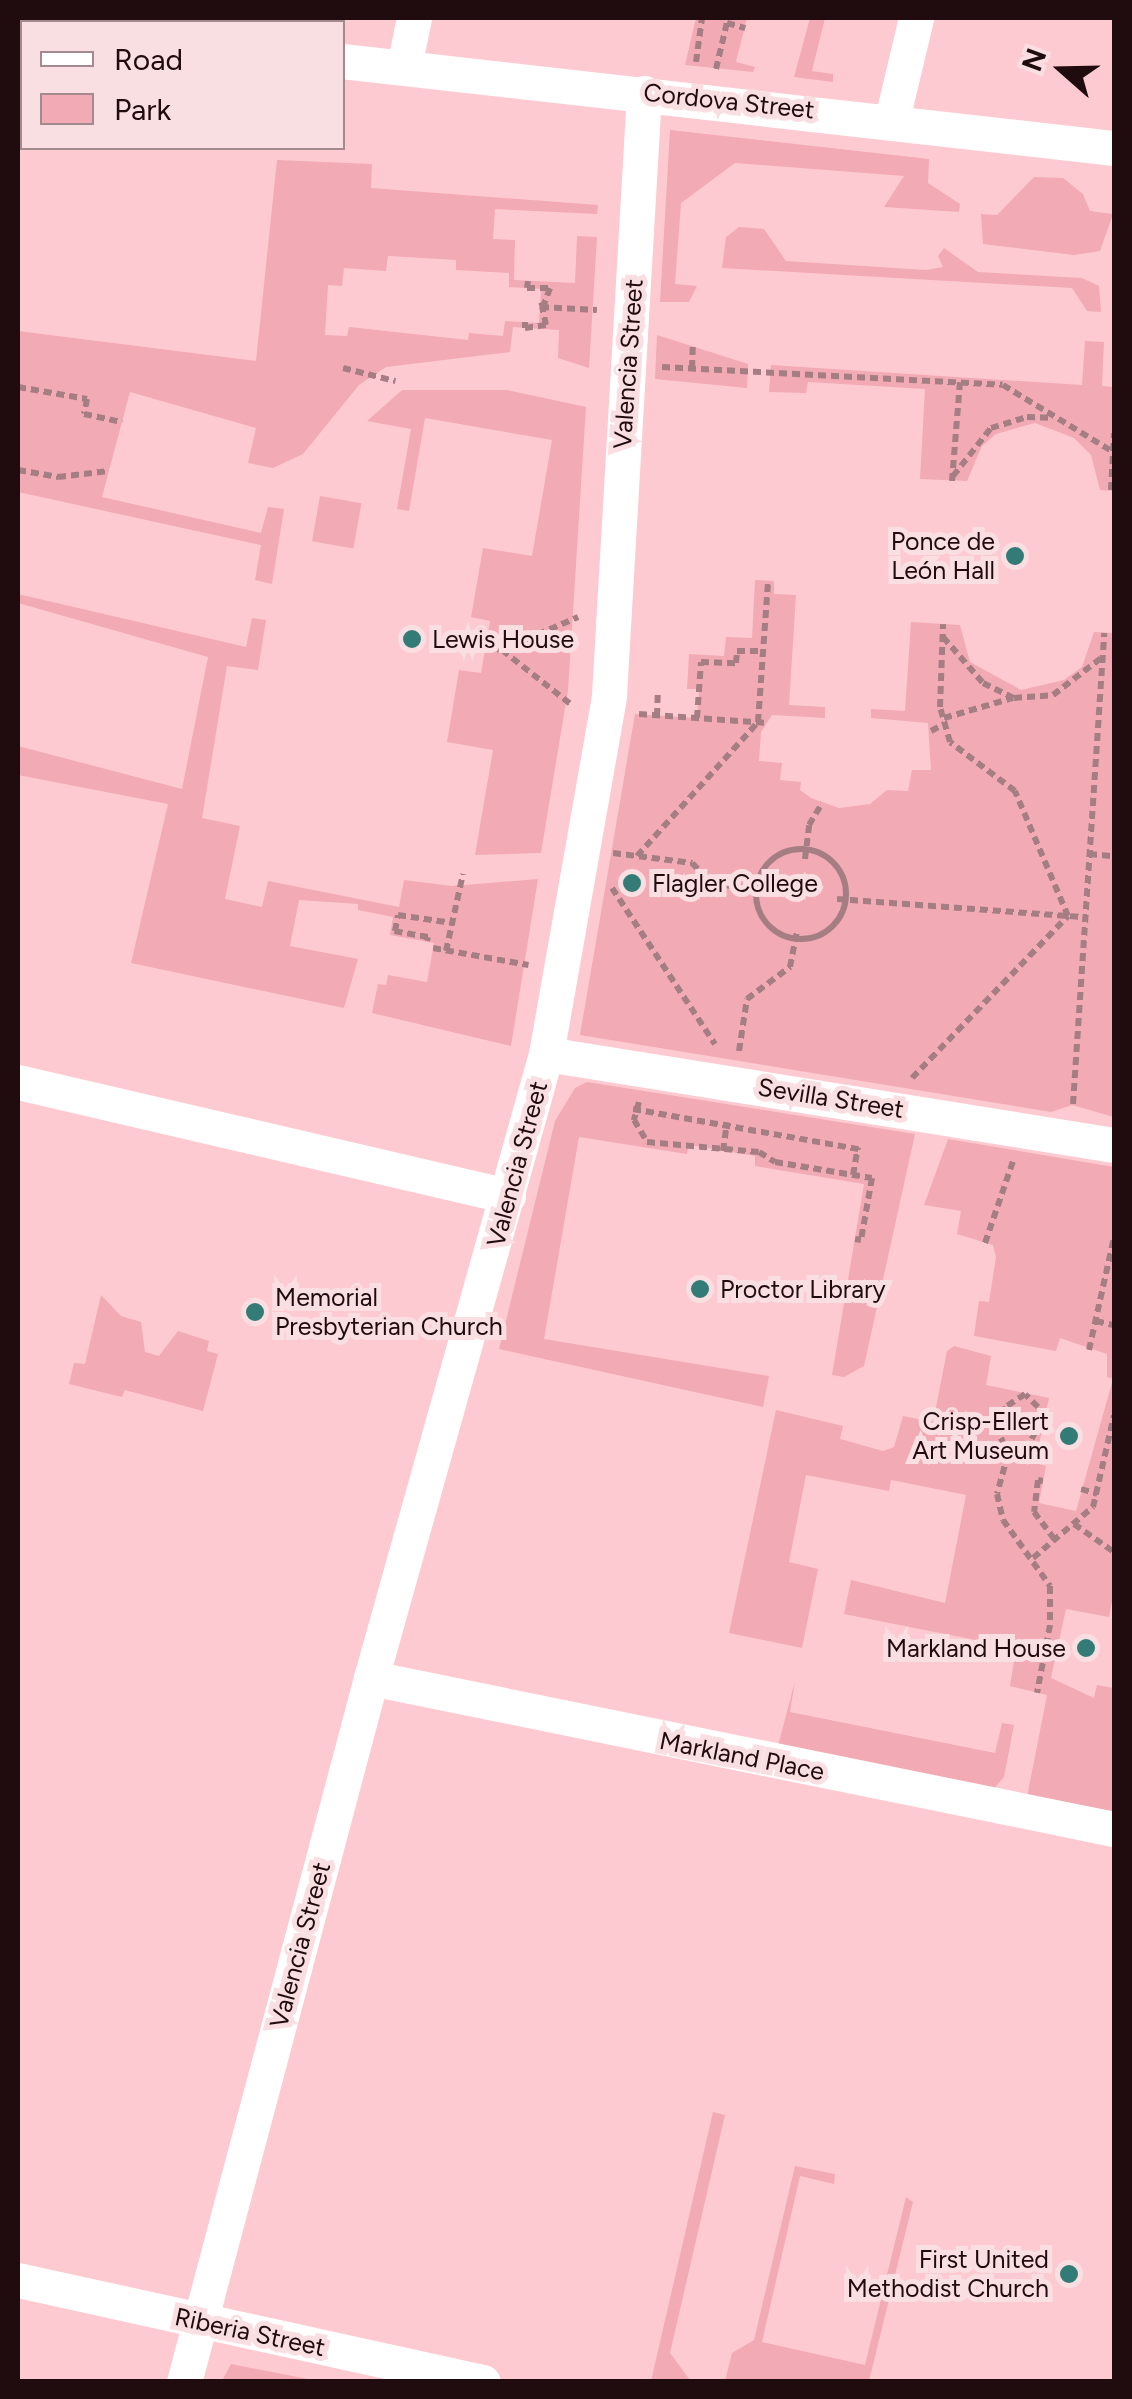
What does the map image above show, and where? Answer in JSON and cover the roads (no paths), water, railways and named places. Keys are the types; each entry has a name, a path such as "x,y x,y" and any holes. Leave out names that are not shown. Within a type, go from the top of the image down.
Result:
{"street":[{"path":"404,67 414,18"},
{"path":"892,119 916,18"},
{"name":"Cordova Street","path":"345,61 892,119 1114,148"},
{"name":"Valencia Street","path":"184,2382 371,1678 546,1054 606,710 644,93"},
{"name":"Sevilla Street","path":"546,1054 735,1074 1114,1145"},
{"path":"18,1082 508,1196"},
{"name":"Markland Place","path":"371,1678 1114,1828"},
{"name":"Riberia Street","path":"18,2280 484,2382"}],"place":[{"name":"Ponce de León Hall","path":"1015,556"},
{"name":"Lewis House","path":"412,639"},
{"name":"Flagler College","path":"632,883"},
{"name":"Proctor Library","path":"700,1289"},
{"name":"Memorial Presbyterian Church","path":"255,1312"},
{"name":"Crisp-Ellert Art Museum","path":"1069,1436"},
{"name":"Markland House","path":"1086,1648"},
{"name":"First United Methodist Church","path":"1069,2274"}]}
